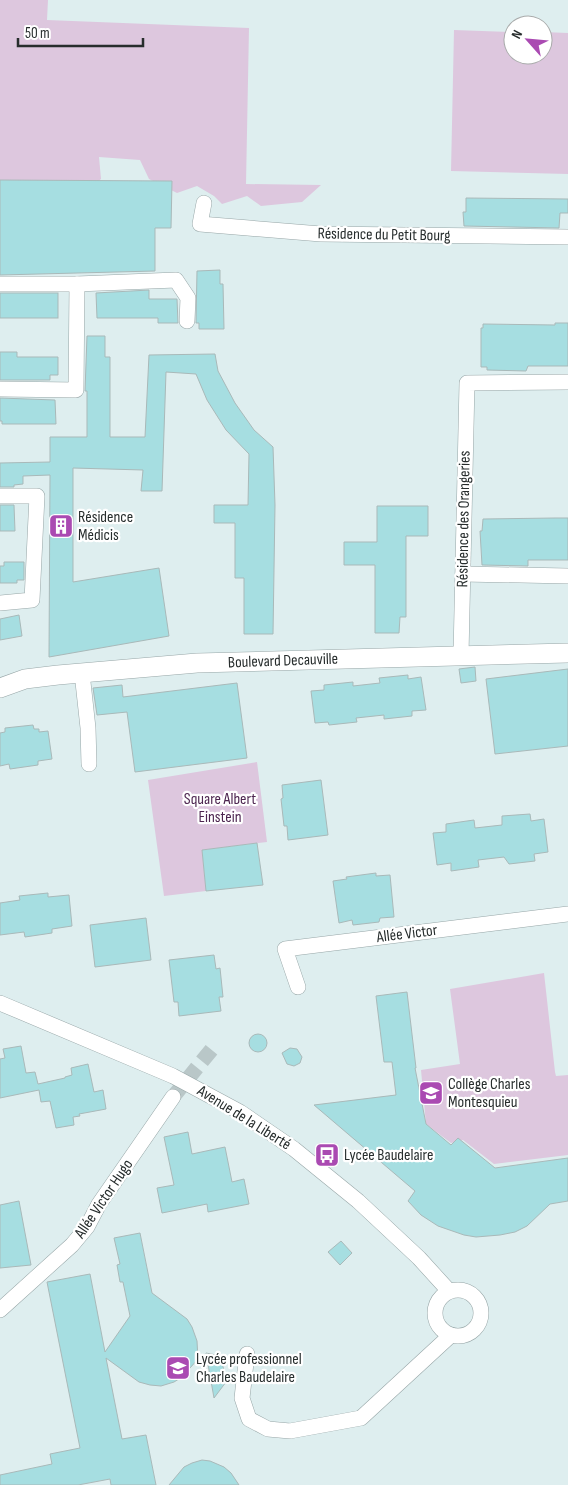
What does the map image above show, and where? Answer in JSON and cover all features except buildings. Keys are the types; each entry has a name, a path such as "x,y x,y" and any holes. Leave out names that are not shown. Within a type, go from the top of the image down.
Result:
{"street":[{"name":"Résidence du Petit Bourg","path":"204,203 200,224 321,234 568,237"},
{"path":"0,284 77,284 176,280 188,298 187,321"},
{"path":"0,389 76,390 77,284"},
{"name":"Résidence des Orangeries","path":"461,655 467,383 568,382"},
{"path":"0,496 36,496 32,600 0,604"},
{"path":"463,574 568,576"},
{"name":"Boulevard Decauville","path":"0,688 25,679 198,663 568,653"},
{"path":"82,673 88,728 89,764"},
{"name":"Allée Victor","path":"298,987 286,949 568,914"},
{"name":"Avenue de la Liberté","path":"0,1004 173,1076 240,1112 294,1149 358,1201 419,1258 449,1291"},
{"name":"Allée Victor Hugo","path":"0,1310 72,1245 87,1227 99,1204 173,1097"},
{"path":"458,1289 468,1291 480,1303 481,1321 469,1334 451,1335 443,1331 437,1323 434,1314 436,1305 441,1296 449,1291 458,1289"},
{"path":"247,1354 242,1398 249,1419 268,1429 290,1431 361,1418 451,1335"}],"green space":[{"path":"0,0 48,0 47,20 249,28 246,184 321,185 302,202 261,206 247,196 222,204 214,196 197,186 177,193 149,179 140,160 99,157 101,179 80,196 0,190"},
{"path":"454,30 503,32 503,65 553,65 553,32 568,33 568,174 451,171"},
{"name":"Square Albert Einstein","path":"257,762 267,842 202,850 206,891 164,896 148,780"},
{"path":"544,973 555,1072 556,1076 568,1075 568,1155 494,1164 463,1140 451,1143 426,1124 421,1070 460,1064 450,989"}],"tunnel":[{"path":"173,1097 212,1049"}],"place":[{"name":"Résidence Médicis","path":"61,526"},
{"name":"Collège Charles Montesquieu","path":"431,1093"},
{"name":"Lycée Baudelaire","path":"327,1155"},
{"name":"Lycée professionnel Charles Baudelaire","path":"178,1368"}]}
